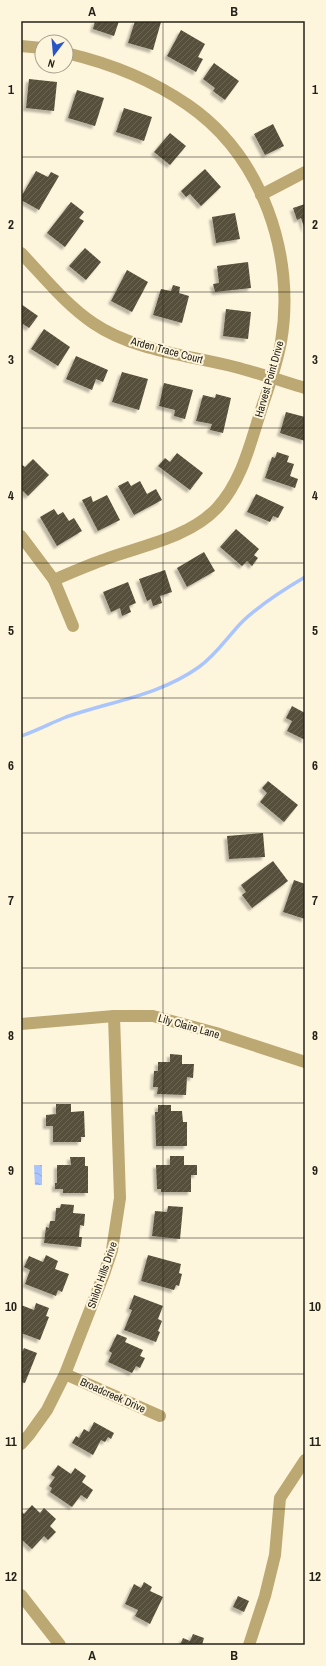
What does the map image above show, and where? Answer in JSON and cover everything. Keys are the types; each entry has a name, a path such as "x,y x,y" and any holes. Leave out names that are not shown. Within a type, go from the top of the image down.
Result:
{"street":[{"path":"21,46 34,47"},
{"name":"Harvest Point Drive","path":"54,580 104,560 147,546 189,528 202,520 216,508 233,488 244,463 272,378 281,342 285,296 278,242 269,212 262,195 236,152 209,122 189,106 169,93 131,74 74,56"},
{"path":"262,195 305,172"},
{"name":"Arden Trace Court","path":"21,253 64,300 93,323 105,330 146,346 236,367 305,388"},
{"path":"21,536 54,580 73,626"},
{"name":"Lily Claire Lane","path":"21,1024 114,1016 153,1016 216,1033 305,1062"},
{"name":"Shiloh Hills Drive","path":"21,1444 47,1410 65,1374 112,1250 120,1198 114,1016"},
{"name":"Broadcreek Drive","path":"65,1374 160,1416"},
{"path":"249,1645 265,1596 275,1555 280,1498 305,1460"},
{"path":"21,1595 60,1645"}],"water":[{"path":"34,1165 42,1165 42,1185 35,1185"}],"building":[{"path":"95,21 119,21 114,36 93,29"},
{"path":"135,21 161,22 153,50 128,43"},
{"path":"181,30 205,44 198,57 203,59 196,72 167,56"},
{"path":"214,63 239,81 225,100 213,91 215,88 203,79"},
{"path":"29,79 57,82 54,111 26,108"},
{"path":"77,90 104,98 95,126 68,118"},
{"path":"124,108 152,117 144,141 116,132"},
{"path":"273,124 284,146 265,155 254,134"},
{"path":"170,133 186,146 170,165 154,152"},
{"path":"205,169 221,187 201,206 190,194 186,197 181,191"},
{"path":"36,171 48,177 51,172 59,176 39,210 21,200 21,197"},
{"path":"71,202 84,212 79,218 84,221 65,247 47,233"},
{"path":"305,204 305,230 301,218 297,220 293,208"},
{"path":"235,213 240,239 216,243 212,217"},
{"path":"85,248 101,262 86,280 69,266"},
{"path":"248,262 251,288 215,292 213,284 219,283 217,266"},
{"path":"127,270 148,282 132,312 111,301"},
{"path":"173,285 180,287 179,293 189,296 182,323 153,315 161,289 171,291"},
{"path":"21,304 38,316 29,328 23,324 21,327"},
{"path":"226,309 251,312 248,339 223,336"},
{"path":"44,329 70,347 58,366 31,349"},
{"path":"76,356 108,370 103,382 96,379 92,390 66,379"},
{"path":"122,372 148,379 139,410 112,402"},
{"path":"164,383 193,390 185,419 174,416 175,410 159,406"},
{"path":"216,394 231,398 223,433 210,430 212,424 196,421 203,395 215,398"},
{"path":"286,412 305,417 305,441 280,433"},
{"path":"277,452 289,456 287,462 294,464 290,476 298,479 295,488 265,478 272,457 275,458"},
{"path":"177,453 203,473 190,490 158,466 165,458 170,462"},
{"path":"33,459 49,475 28,496 21,489 21,464 25,467"},
{"path":"128,481 131,486 140,481 147,494 156,489 162,500 134,515 118,486"},
{"path":"256,494 284,507 278,518 273,516 270,522 247,512"},
{"path":"107,495 120,520 98,531 82,500 91,496 93,502"},
{"path":"54,509 58,515 63,512 69,521 74,518 82,531 57,546 40,517"},
{"path":"236,529 259,549 254,555 258,558 252,566 247,561 242,566 220,547"},
{"path":"204,552 215,571 187,587 177,568"},
{"path":"165,570 172,592 160,596 162,603 153,606 151,599 147,601 139,579"},
{"path":"128,582 136,603 129,606 131,612 122,616 120,608 111,612 103,592"},
{"path":"292,706 305,713 305,740 287,731 292,721 286,718"},
{"path":"268,781 298,805 284,822 260,802 267,793 262,788"},
{"path":"263,833 265,857 229,859 227,836"},
{"path":"273,861 288,881 252,908 242,895 246,892 241,885"},
{"path":"294,880 305,884 305,919 283,912"},
{"path":"170,1054 182,1055 182,1064 194,1064 193,1078 187,1077 186,1095 157,1094 158,1087 153,1087 154,1071 158,1071 158,1062 170,1062"},
{"path":"56,1104 71,1104 71,1112 84,1111 85,1137 81,1137 81,1142 53,1142 53,1126 46,1126 46,1115 56,1114"},
{"path":"158,1105 171,1105 171,1111 182,1111 183,1122 187,1122 187,1146 156,1146 155,1112 158,1112"},
{"path":"170,1156 184,1156 184,1165 197,1165 197,1175 191,1175 191,1192 161,1192 161,1189 157,1189 156,1165 170,1165"},
{"path":"70,1157 85,1157 85,1166 88,1166 88,1193 63,1193 63,1189 55,1189 55,1183 57,1183 57,1165 71,1165"},
{"path":"61,1204 74,1205 73,1213 85,1214 84,1226 80,1225 79,1237 82,1237 81,1247 44,1243 46,1227 49,1228 50,1221 55,1221 56,1208 60,1208"},
{"path":"168,1206 183,1207 180,1239 152,1236 155,1211 167,1212"},
{"path":"46,1255 58,1261 55,1269 69,1274 62,1292 58,1290 56,1296 25,1284 30,1270 24,1267 29,1256 43,1262"},
{"path":"148,1255 181,1264 179,1273 182,1274 179,1286 176,1285 174,1290 141,1281"},
{"path":"134,1295 163,1306 158,1319 162,1321 156,1342 124,1330 132,1310 129,1309"},
{"path":"36,1303 49,1308 46,1316 49,1317 40,1340 21,1333 21,1305 34,1310"},
{"path":"117,1334 127,1338 125,1342 143,1350 140,1356 145,1358 140,1368 136,1366 132,1373 108,1362 112,1353 109,1351"},
{"path":"24,1348 37,1353 25,1383 21,1382 21,1352"},
{"path":"94,1422 114,1433 111,1439 108,1437 105,1442 101,1440 93,1455 72,1443 76,1436 79,1438 84,1429 89,1432"},
{"path":"58,1465 71,1474 75,1468 86,1476 82,1482 93,1490 87,1499 81,1495 72,1507 50,1492 52,1488 49,1486 55,1477 51,1475"},
{"path":"32,1505 40,1513 44,1508 56,1519 50,1526 56,1532 48,1540 44,1536 32,1549 21,1539 21,1511 24,1514"},
{"path":"144,1582 152,1587 150,1591 163,1597 150,1624 135,1616 138,1610 125,1604 134,1584 141,1588"},
{"path":"238,1596 249,1601 244,1612 233,1607"},
{"path":"193,1634 204,1638 202,1645 180,1645 183,1638 190,1641"}],"waterway":[{"path":"21,736 66,717 134,697 167,685 183,677 199,667 217,651 243,621 258,608 305,577"}]}
